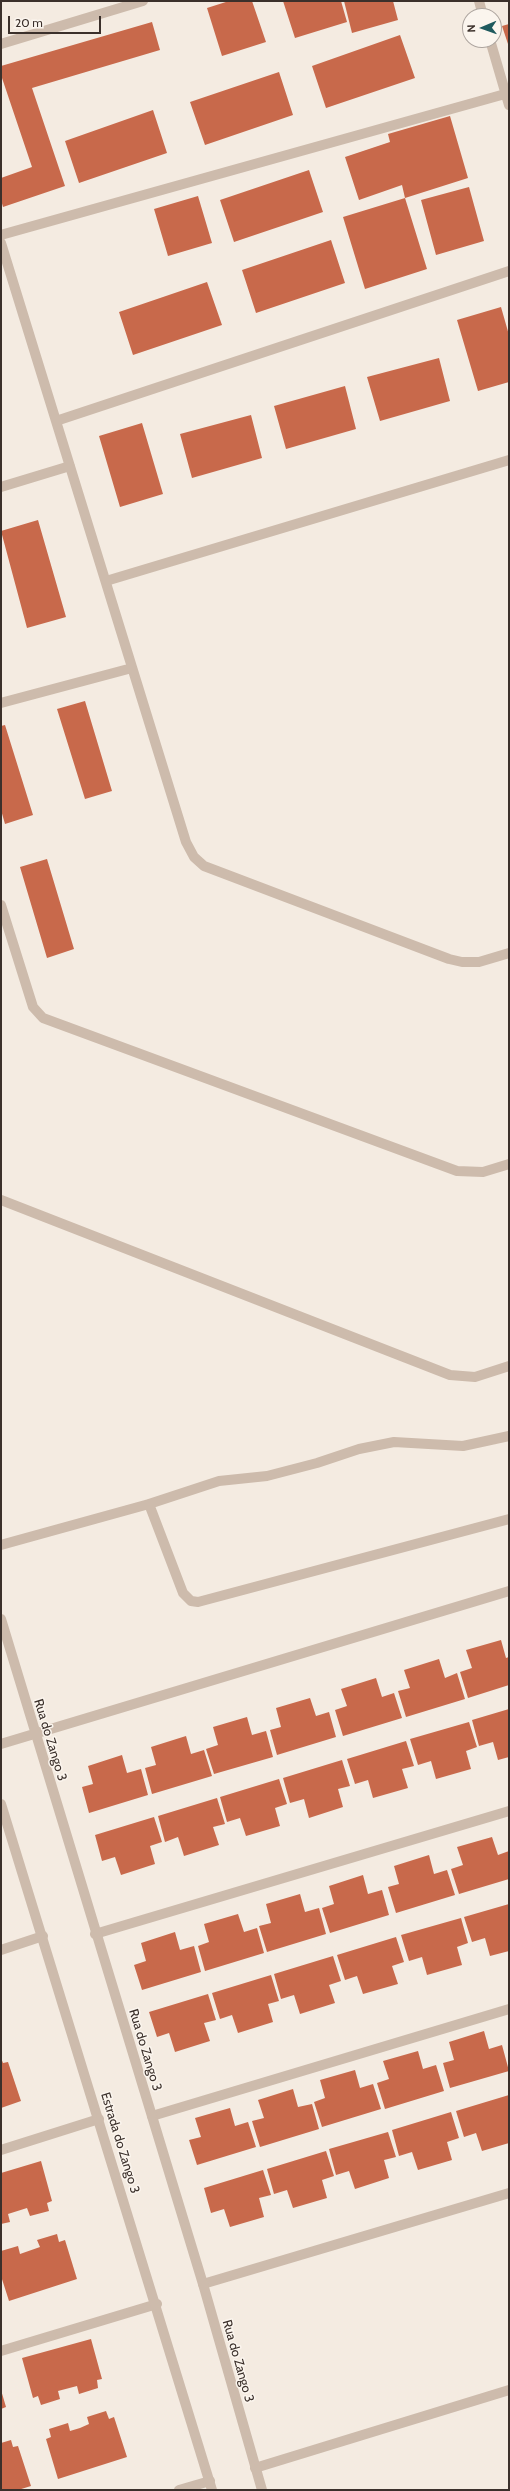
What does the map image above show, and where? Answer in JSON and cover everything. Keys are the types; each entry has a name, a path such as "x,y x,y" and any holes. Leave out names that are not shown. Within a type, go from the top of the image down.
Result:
{"street":[{"path":"1,44 143,1"},
{"path":"492,48 509,105"},
{"path":"1,235 506,94"},
{"path":"1,243 186,842 194,857 204,866 449,959 462,962 479,962 509,953"},
{"path":"56,421 509,271"},
{"path":"106,581 509,460"},
{"path":"1,487 70,466"},
{"path":"1,703 132,668"},
{"path":"1,905 33,1007 43,1018 457,1171 483,1172 509,1164"},
{"path":"1,1200 450,1376 475,1377 509,1366"},
{"path":"1,1545 149,1504 219,1481 267,1476 317,1463 359,1449 394,1442 463,1446 509,1436"},
{"path":"149,1504 183,1593 191,1601 198,1602 509,1519"},
{"path":"1,1744 509,1591"},
{"name":"Rua do Zango 3","path":"1,1619 34,1734 203,2284 262,2490"},
{"name":"Estrada do Zango 3","path":"1,1804 157,2304 211,2486"},
{"path":"95,1934 509,1811"},
{"path":"1,1950 43,1936"},
{"path":"152,2116 509,2009"},
{"path":"1,2150 99,2119"},
{"path":"203,2284 509,2193"},
{"path":"1,2351 157,2304"},
{"path":"255,2468 509,2390"},
{"path":"179,2490 211,2486"}],"building":[{"path":"229,1 252,1 266,42 222,56 207,8"},
{"path":"283,1 341,1 347,22 295,38"},
{"path":"344,1 393,1 398,20 352,33"},
{"path":"152,22 160,50 32,88 65,186 3,207 1,200 1,178 32,167 1,75 1,66"},
{"path":"509,24 509,47 502,26"},
{"path":"400,35 415,78 326,108 312,66"},
{"path":"279,72 293,115 205,145 190,102"},
{"path":"153,110 167,153 79,183 65,141"},
{"path":"450,116 468,178 405,198 402,185 359,200 345,157 390,142 388,134"},
{"path":"309,170 323,212 234,242 220,200"},
{"path":"469,187 484,241 436,255 421,200"},
{"path":"198,196 212,243 168,256 154,209"},
{"path":"405,198 427,269 365,289 343,217"},
{"path":"331,240 345,283 256,313 242,270"},
{"path":"207,282 222,325 133,355 119,312"},
{"path":"501,307 509,335 509,382 478,391 457,320"},
{"path":"439,358 450,401 380,421 367,377"},
{"path":"345,386 356,429 286,449 274,406"},
{"path":"251,415 262,458 192,478 180,434"},
{"path":"142,423 163,494 120,507 99,436"},
{"path":"38,520 66,617 27,628 1,531"},
{"path":"85,701 112,791 85,799 57,709"},
{"path":"5,725 33,815 5,824 1,810 1,726"},
{"path":"47,859 74,949 47,958 20,867"},
{"path":"501,1640 506,1658 509,1657 509,1685 468,1698 460,1672 472,1668 466,1650"},
{"path":"439,1659 445,1678 457,1673 465,1699 406,1717 398,1691 410,1688 404,1670"},
{"path":"376,1678 382,1697 394,1693 402,1718 343,1736 335,1710 347,1706 341,1689"},
{"path":"310,1698 316,1716 329,1712 336,1737 277,1755 270,1730 281,1727 276,1708"},
{"path":"509,1709 509,1757 498,1760 493,1742 479,1746 472,1720"},
{"path":"247,1717 252,1735 266,1731 273,1757 214,1774 206,1749 218,1745 213,1727"},
{"path":"469,1722 477,1747 466,1751 471,1769 436,1779 431,1761 418,1765 410,1739"},
{"path":"186,1736 191,1754 204,1750 212,1776 152,1794 145,1768 156,1765 151,1747"},
{"path":"406,1741 414,1766 402,1769 408,1788 373,1798 368,1780 355,1784 347,1759"},
{"path":"122,1755 127,1773 141,1769 148,1795 89,1813 82,1787 93,1784 88,1766"},
{"path":"342,1760 350,1786 338,1789 343,1807 309,1818 304,1799 290,1803 283,1778"},
{"path":"279,1779 287,1804 275,1808 280,1826 246,1836 240,1818 227,1822 220,1797"},
{"path":"217,1798 225,1824 213,1827 219,1845 184,1856 178,1837 165,1842 158,1816"},
{"path":"154,1817 162,1842 150,1846 155,1864 121,1875 115,1857 102,1861 95,1835"},
{"path":"492,1837 498,1855 509,1851 509,1879 459,1894 451,1869 463,1865 457,1847"},
{"path":"429,1855 434,1874 447,1870 455,1895 396,1913 388,1887 399,1884 394,1866"},
{"path":"363,1875 368,1894 382,1890 389,1915 330,1933 322,1908 334,1904 329,1886"},
{"path":"300,1894 305,1912 319,1908 326,1934 267,1952 259,1926 271,1923 266,1904"},
{"path":"509,1904 509,1951 490,1956 485,1938 472,1942 464,1917"},
{"path":"238,1914 244,1932 257,1928 264,1953 205,1971 198,1946 209,1942 204,1924"},
{"path":"461,1918 468,1943 457,1947 462,1965 427,1975 422,1957 409,1961 401,1935"},
{"path":"175,1932 180,1950 194,1946 201,1972 142,1990 134,1965 146,1961 141,1943"},
{"path":"396,1937 404,1962 392,1966 398,1984 363,1994 357,1976 345,1980 337,1955"},
{"path":"333,1956 341,1981 329,1985 335,2003 300,2014 294,1995 281,1999 274,1974"},
{"path":"271,1975 279,2001 268,2004 273,2022 238,2033 232,2015 220,2019 212,1993"},
{"path":"208,1994 216,2020 204,2023 210,2041 175,2052 169,2033 157,2037 149,2012"},
{"path":"484,2031 489,2049 502,2045 509,2071 450,2088 443,2063 454,2060 449,2042"},
{"path":"418,2051 423,2069 436,2065 444,2091 385,2109 377,2083 389,2079 383,2061"},
{"path":"1,2058 3,2063 8,2062 21,2101 1,2108"},
{"path":"355,2070 360,2088 373,2084 381,2109 322,2127 314,2102 325,2098 320,2080"},
{"path":"293,2089 298,2107 312,2104 319,2129 260,2147 252,2121 264,2118 258,2100"},
{"path":"509,2095 509,2143 482,2151 476,2133 464,2137 456,2111"},
{"path":"230,2108 235,2126 248,2122 256,2147 197,2165 189,2140 201,2137 195,2118"},
{"path":"451,2112 459,2138 447,2142 452,2160 418,2170 412,2152 399,2156 392,2130"},
{"path":"388,2132 396,2157 384,2160 389,2178 355,2189 349,2171 336,2175 329,2149"},
{"path":"326,2151 334,2176 322,2180 327,2198 293,2208 287,2190 274,2194 267,2169"},
{"path":"41,2161 52,2201 47,2203 49,2211 30,2216 27,2208 8,2214 10,2222 1,2224 1,2173"},
{"path":"263,2170 271,2195 259,2198 264,2217 230,2227 224,2209 211,2213 204,2188"},
{"path":"57,2234 59,2242 65,2240 77,2279 9,2301 1,2276 1,2251 18,2246 20,2254 40,2247 37,2240"},
{"path":"91,2339 102,2379 97,2380 98,2388 79,2394 77,2386 58,2391 60,2399 41,2405 38,2396 33,2398 22,2358"},
{"path":"1,2390 6,2407 1,2409"},
{"path":"106,2411 109,2419 114,2417 127,2457 58,2479 46,2439 51,2437 49,2429 68,2423 70,2431 80,2428 89,2424 87,2417"},
{"path":"11,2440 13,2447 18,2446 31,2486 18,2490 1,2490 1,2443"}]}
